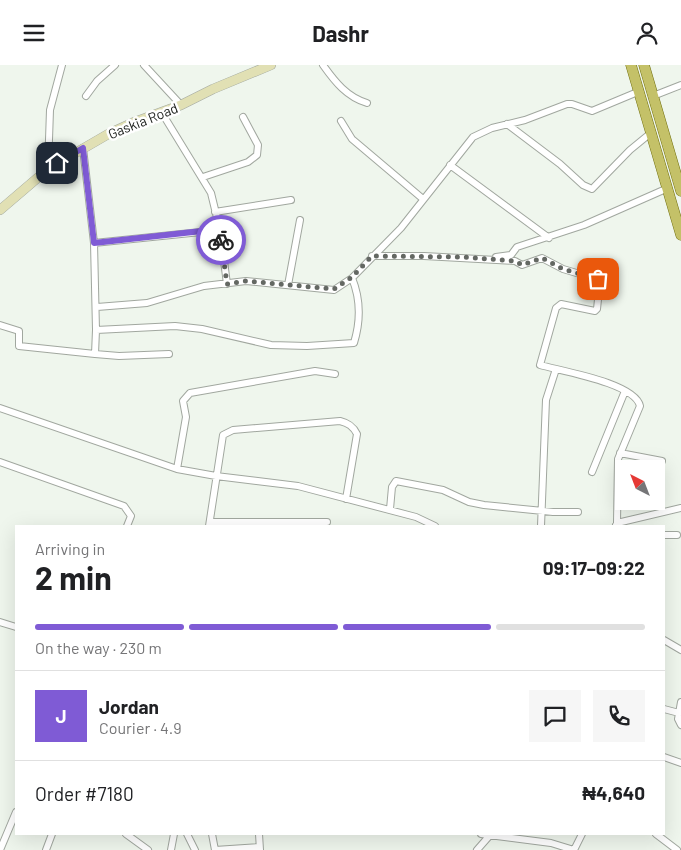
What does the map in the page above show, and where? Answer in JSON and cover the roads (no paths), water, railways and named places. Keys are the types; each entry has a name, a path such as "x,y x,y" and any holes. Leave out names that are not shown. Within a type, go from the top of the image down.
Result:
{"main road":[{"name":"Gaskia Road","path":"0,208 48,169 83,148 132,123 162,113 271,65"},
{"path":"631,65 681,235"},
{"path":"644,65 679,176 681,191"}],"street":[{"path":"48,169 50,110 62,65"},
{"path":"86,96 97,81 115,65"},
{"path":"144,65 181,105"},
{"path":"323,65 346,93 367,103"},
{"path":"653,96 681,85"},
{"path":"97,307 148,303 204,286 246,281 334,289 352,277 400,228 473,137 492,128 525,120 572,104 592,111 640,91"},
{"path":"162,113 203,177 210,193 220,229 227,284"},
{"path":"203,177 248,162 257,155 258,145 243,117"},
{"path":"341,121 352,139 423,199"},
{"path":"507,124 569,171 583,185 592,189 630,150 652,132"},
{"path":"83,148 94,243 97,307 95,354"},
{"path":"450,165 549,238"},
{"path":"480,258 511,255 517,247 584,225 668,188"},
{"path":"215,212 291,200"},
{"path":"288,285 300,220"},
{"path":"94,243 220,229"},
{"path":"372,256 480,258 515,261 522,265 542,258 563,269 600,280 597,309 595,311 561,304 556,308 540,365 594,378 625,391 638,399 640,406 620,453 616,472 616,525 681,508"},
{"path":"96,330 175,326 202,329 271,345 307,346 354,343 360,311 360,299 352,277"},
{"path":"0,325 19,331 19,346 119,356 170,354"},
{"path":"541,525 546,399 556,369"},
{"path":"178,469 186,417 183,401 190,393 315,371 335,374"},
{"path":"592,472 625,391"},
{"path":"0,408 178,469 216,476 281,483 390,509 416,517 433,525"},
{"path":"328,522 209,524 223,435 227,432 262,426 340,421 353,427 357,434 346,499"},
{"path":"620,453 657,460"},
{"path":"0,462 124,507 131,516 127,525"},
{"path":"390,509 392,487 396,481 443,490 468,502 542,509 553,512 578,512"},
{"path":"665,535 677,535"},
{"path":"0,622 15,627"},
{"path":"665,641 681,650"},
{"path":"665,647 671,644"},
{"path":"681,703 678,722 681,725"},
{"path":"665,709 679,713"},
{"path":"665,757 681,763"},
{"path":"0,850 15,814"},
{"path":"46,850 52,835"},
{"path":"127,835 148,850"},
{"path":"171,850 174,835"},
{"path":"188,835 195,850"},
{"path":"212,835 215,850 259,849 259,835"},
{"path":"477,850 491,835 551,843 574,850 582,835"},
{"path":"657,835 677,850 681,847"}]}
